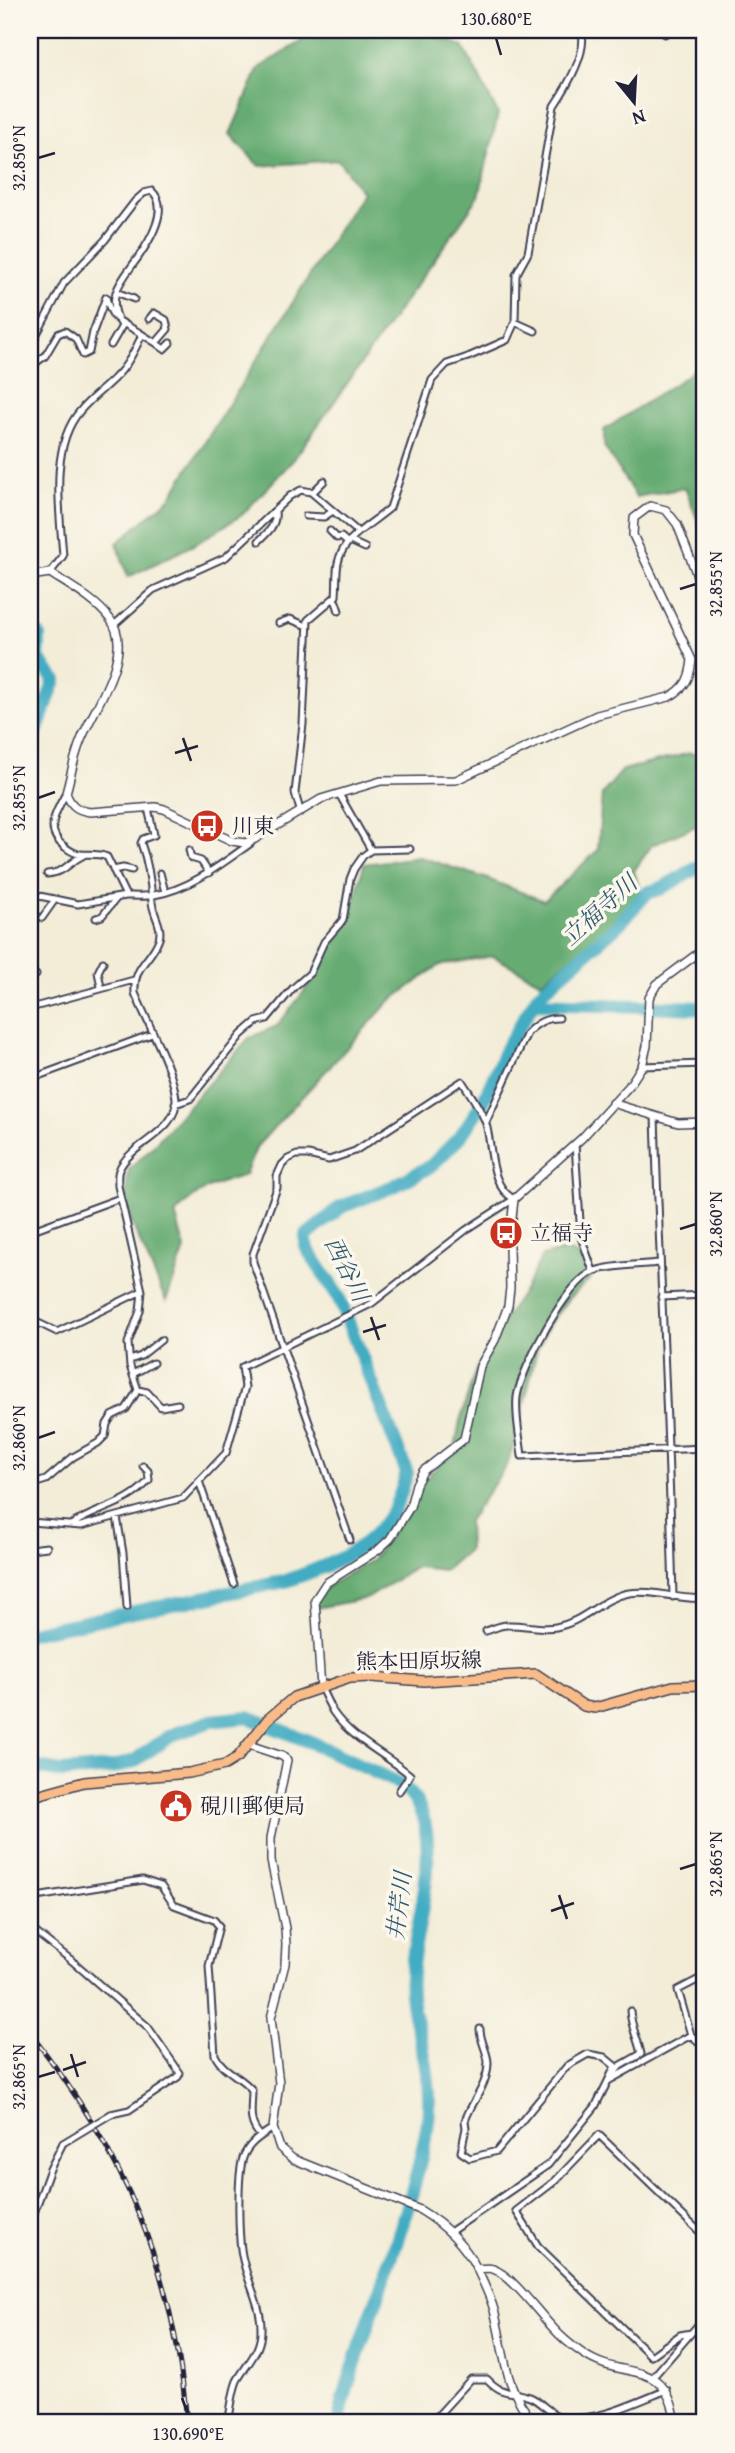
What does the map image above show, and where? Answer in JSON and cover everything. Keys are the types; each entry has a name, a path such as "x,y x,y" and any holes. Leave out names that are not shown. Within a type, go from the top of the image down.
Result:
{"main road":[{"name":"熊本田原坂線","path":"30,1797 84,1782 211,1770 238,1757 268,1719 295,1696 350,1678 371,1676 424,1681 536,1674 548,1679 584,1706 595,1708 673,1686 705,1685"}],"street":[{"path":"300,810 295,793 303,724 308,620 336,596 338,561 349,542 390,508 432,380 437,372 447,364 507,340 515,322 516,275 528,253 554,106 566,88 580,55 584,40 581,30"},
{"path":"30,346 65,283 105,240 135,201 144,193 152,191 158,196 160,203 156,224 138,257 121,277 113,303 122,326 111,345"},
{"path":"116,292 134,299"},
{"path":"30,366 45,356 58,334 65,331 76,339 83,355 89,352 106,297 110,313 119,321 164,349 170,343"},
{"path":"149,319 154,313 166,320 168,329 156,342"},
{"path":"515,322 535,331"},
{"path":"50,573 63,556 61,451 68,428 80,410 122,370 141,337 140,333"},
{"path":"313,492 324,481"},
{"path":"114,625 153,590 226,557 290,496 301,490 313,492 358,532"},
{"path":"96,918 125,896 165,892 209,873 256,839 321,799 381,782 456,780 597,715 669,697 679,692 688,681 692,660 633,535 634,518 650,506 666,510 677,524 705,596"},
{"path":"259,541 272,528 276,519 275,511"},
{"path":"306,516 324,517 333,511"},
{"path":"330,531 337,538 341,537 365,548"},
{"path":"30,576 50,573 97,606 114,625 117,642 114,674 81,739 66,793 52,819 52,830 58,842 77,855 97,853 107,857 125,896"},
{"path":"333,600 339,611"},
{"path":"279,623 290,619 307,626"},
{"path":"66,793 73,806 83,811 164,809 232,841 245,843 256,839"},
{"path":"339,793 371,850"},
{"path":"138,1390 128,1343 141,1311 142,1291 120,1198 119,1170 132,1153 168,1122 176,1100 169,1072 135,993 134,980 158,941 160,929 152,902 147,859 141,843 143,839 154,835 148,808"},
{"path":"175,1104 190,1099 242,1035 256,1022 267,1019 292,988 310,973 324,942 343,920 350,879 363,856 371,850 410,849"},
{"path":"188,850 191,858 201,861 209,873"},
{"path":"47,874 61,873 86,854"},
{"path":"113,870 123,867 132,870"},
{"path":"160,873 165,892"},
{"path":"30,894 78,904 117,902"},
{"path":"42,918 54,901"},
{"path":"30,1522 81,1526 184,1498 226,1453 245,1387 242,1367 371,1304 466,1230 514,1199 575,1144 629,1086 642,1066 647,1046 649,998 657,984 705,948"},
{"path":"102,987 98,972 103,962"},
{"path":"30,997 34,1007 134,980"},
{"path":"486,1122 527,1033 547,1018 559,1018"},
{"path":"30,1079 152,1034"},
{"path":"642,1066 705,1064"},
{"path":"350,1540 253,1262 253,1254 277,1188 277,1176 282,1165 298,1155 329,1160 355,1151 462,1081 486,1122 494,1171 506,1195 514,1199"},
{"path":"612,1103 678,1123 705,1122"},
{"path":"655,1116 673,1597"},
{"path":"575,1144 581,1237 593,1271"},
{"path":"30,1231 120,1198"},
{"path":"399,1791 410,1775 344,1724 334,1713 321,1688 315,1600 326,1583 378,1550 390,1539 410,1507 416,1484 423,1471 464,1439 481,1366 508,1307 509,1247 514,1199"},
{"path":"659,1263 593,1271 570,1292 541,1334 517,1394 516,1414 522,1456 705,1448"},
{"path":"30,1319 57,1332 142,1291"},
{"path":"661,1297 705,1295"},
{"path":"130,1360 141,1356 161,1340"},
{"path":"133,1374 153,1363"},
{"path":"138,1390 147,1392 161,1407 178,1404"},
{"path":"30,1485 46,1480 73,1457 99,1443 106,1436 107,1424 112,1416 125,1409 138,1390"},
{"path":"71,1525 115,1506 142,1489 149,1480 144,1466"},
{"path":"199,1481 234,1584"},
{"path":"117,1517 127,1606"},
{"path":"30,1549 47,1547"},
{"path":"486,1631 505,1625 555,1628 578,1621 607,1600 629,1593 649,1592 673,1597 705,1598"},
{"path":"249,1745 287,1760 271,1838 271,1861 286,1945 285,1964 271,2018 279,2083 273,2128 280,2148 293,2159 420,2210 450,2232 468,2251 494,2310 502,2359 514,2391 535,2423"},
{"path":"30,1898 143,1880 162,1886 174,1905 214,1920 219,1926 209,1966 215,2055 223,2067 246,2082 252,2090 250,2116 254,2129 261,2136"},
{"path":"30,1928 148,2027 180,2073 129,2110 111,2113 62,2143 30,2224"},
{"path":"705,1976 678,1990 691,2035 705,2048"},
{"path":"608,2081 620,2066 641,2054 631,2024 630,2011"},
{"path":"450,2232 548,2165 595,2107 615,2066 604,2057 588,2054 567,2066 497,2151 470,2158 461,2152 465,2121 483,2089 487,2076 488,2061 480,2029"},
{"path":"608,2081 691,2035"},
{"path":"228,2423 237,2382 259,2345 261,2330 260,2316 242,2259 239,2226 243,2158 253,2142 273,2128"},
{"path":"691,2333 680,2335 650,2356 538,2246 516,2211 555,2181 600,2135 705,2236"},
{"path":"477,2269 492,2268 504,2276 555,2330 582,2353 596,2361 653,2377 667,2390 676,2423"},
{"path":"653,2377 705,2317"},
{"path":"431,2423 471,2379 487,2379 497,2389 508,2393 514,2391 535,2399 561,2417 592,2416 667,2390"}],"green space":[{"path":"319,30 418,30 463,46 498,114 479,196 294,459 242,515 197,543 128,577 117,543 170,498 362,192 338,160 259,166 230,134 259,68"},
{"path":"705,358 705,539 685,488 636,497 604,446 604,430 688,375"},
{"path":"690,753 705,757 705,822 652,845 634,871 642,898 541,982 493,956 440,965 389,1002 257,1146 245,1175 207,1189 175,1214 185,1249 166,1301 124,1205 129,1169 249,1038 277,1026 306,989 326,952 349,922 364,864 420,857 544,901 598,850 602,794 623,770"},
{"path":"565,1250 588,1260 592,1277 569,1298 549,1325 537,1350 515,1442 505,1468 468,1521 469,1549 445,1570 416,1567 368,1598 316,1608 316,1595 372,1560 408,1509 418,1487 455,1448 475,1372 497,1330 525,1289 542,1256"}],"waterway":[{"path":"30,748 55,680 38,659 39,635"},
{"name":"西谷川","path":"30,1633 286,1581 347,1555 373,1536 384,1524 396,1505 407,1473 338,1296 306,1247 306,1236 341,1207 394,1186 431,1166 460,1137 483,1102 507,1047 538,995 618,925 647,893 662,888 705,863"},
{"name":"西谷川","path":"533,1003 705,1008"},
{"name":"井芹川","path":"30,1766 61,1772 112,1768 134,1761 172,1735 211,1721 248,1717 313,1743 396,1782 414,1798 424,1820 427,1872 411,1987 428,2077 428,2120 409,2203 351,2374 339,2423"}],"railway":[{"path":"30,2033 93,2123 139,2216 157,2264 170,2314 187,2423"}],"place":[{"name":"川東","path":"207,826"},
{"name":"立福寺","path":"506,1233"},
{"name":"硯川郵便局","path":"176,1806"}],"water label":[{"name":"立福寺川","path":"599,910"}]}
